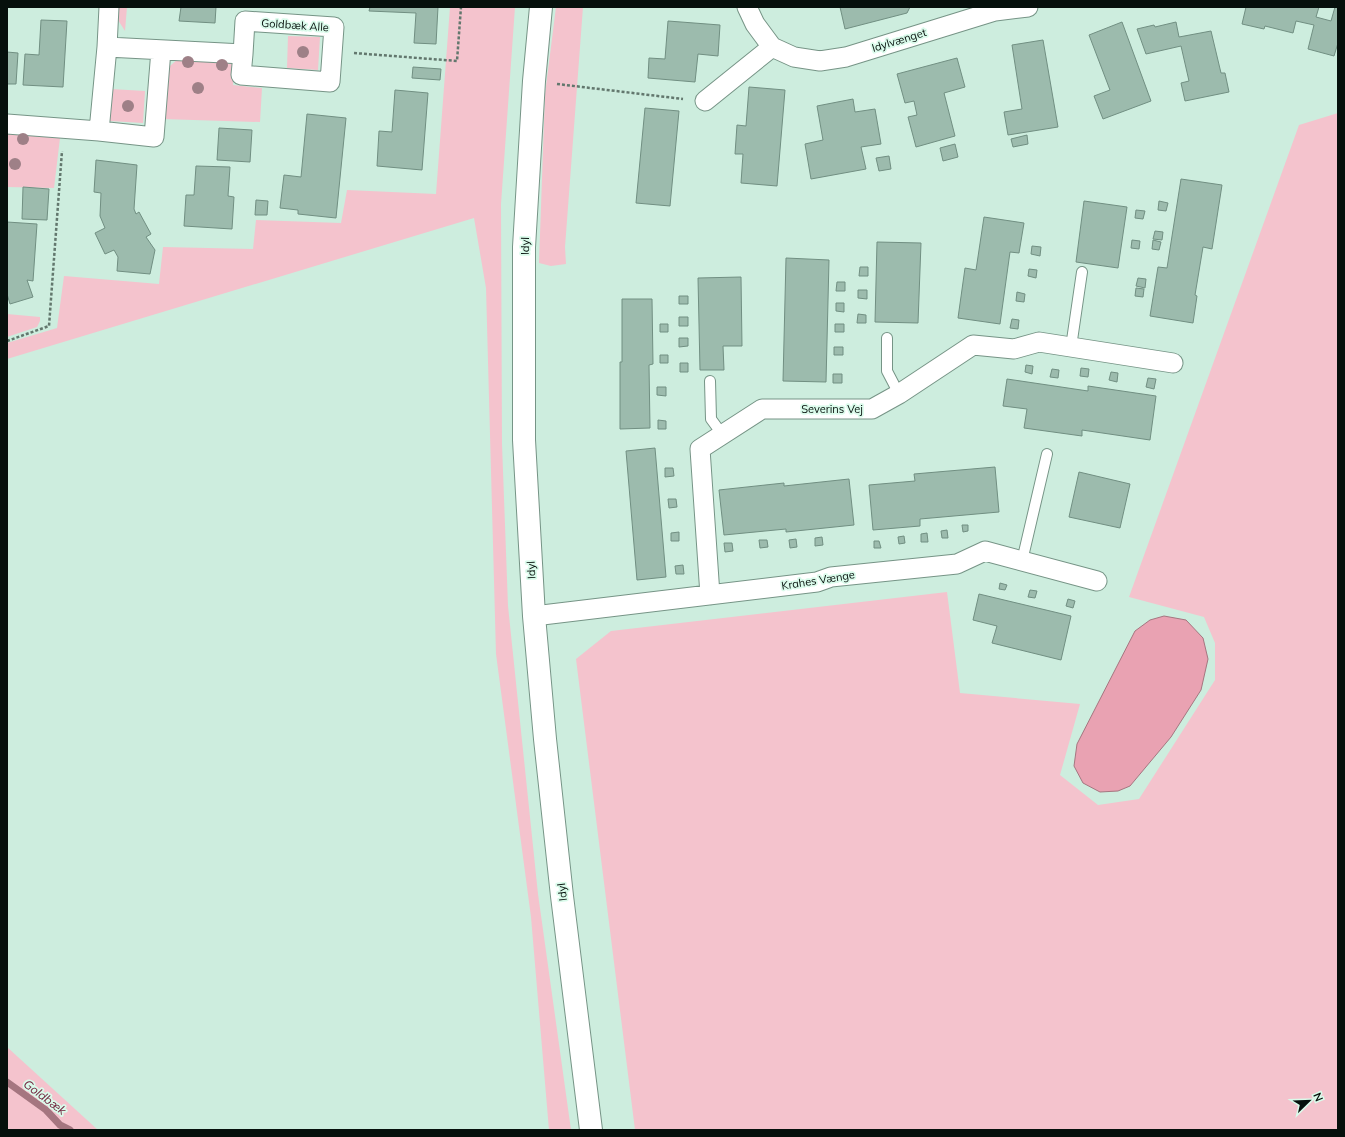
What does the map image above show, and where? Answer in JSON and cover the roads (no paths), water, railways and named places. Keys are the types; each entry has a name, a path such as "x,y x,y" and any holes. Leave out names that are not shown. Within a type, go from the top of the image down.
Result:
{"street":[{"path":"99,131 107,47 109,7"},
{"name":"Idyl","path":"541,7 534,81 524,247 524,440 534,616 545,739 562,896 591,1130"},
{"name":"Idylvænget","path":"747,7 755,24 772,47 794,57 820,61 846,57 995,11 1028,7"},
{"name":"Goldbæk Alle","path":"245,21 334,27 330,82 242,75 243,54 245,21"},
{"path":"107,47 243,54"},
{"path":"704,101 772,47"},
{"path":"7,124 154,137 161,50"},
{"name":"Severins Vej","path":"710,595 700,448 762,409 872,409 899,394 973,345 1014,349 1039,342 1173,363"},
{"name":"Krahes Vænge","path":"534,616 817,582 831,577 957,564 985,551 1097,581"}],"lane":[{"path":"1071,347 1082,272"},
{"path":"887,338 887,371 899,394"},
{"path":"710,381 711,419 722,434"},
{"path":"1022,561 1047,454"}],"waterway":[{"name":"Goldbæk","path":"7,1082 46,1110 60,1125 70,1130"}]}
